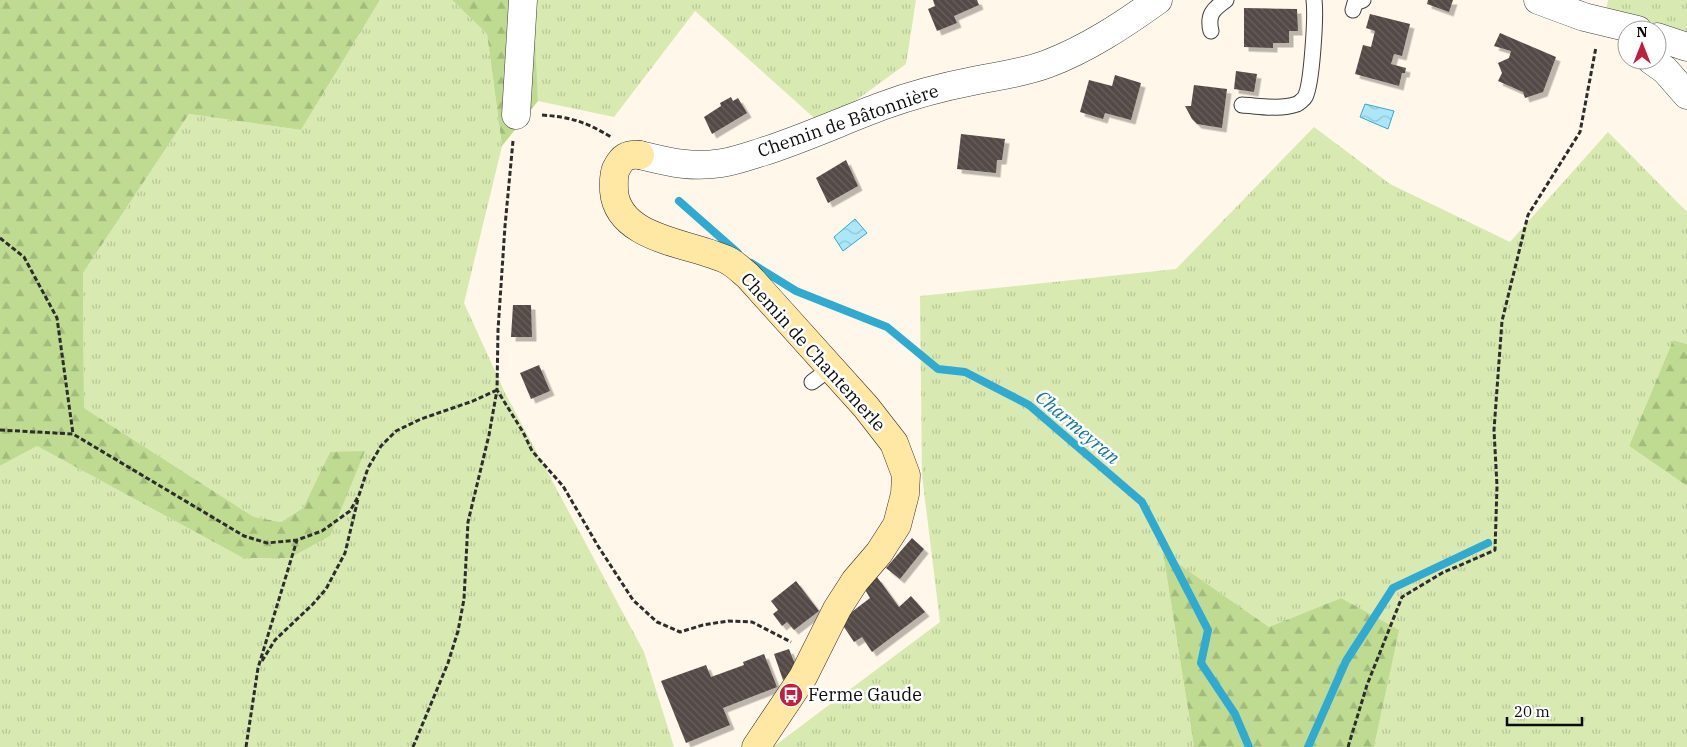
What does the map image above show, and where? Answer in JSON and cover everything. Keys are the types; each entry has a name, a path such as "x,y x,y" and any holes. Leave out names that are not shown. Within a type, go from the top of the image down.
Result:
{"street":[{"path":"516,115 522,0"},
{"name":"Chemin de Bâtonnière","path":"640,155 696,166 724,163 750,156 793,142 883,106 934,90 1045,65 1115,30 1158,0"},
{"path":"1538,0 1584,16 1617,24"},
{"path":"1601,20 1605,34 1617,41"},
{"path":"1667,40 1687,47"},
{"path":"1665,70 1687,95"},
{"name":"Chemin de Chantemerle","path":"640,155 630,154 621,159 615,172 615,199 620,212 633,225 648,233 699,249 730,262 753,281 822,375 866,407 894,443 906,475 905,494 897,524 879,553 855,581 837,609 803,677 756,747"}],"lane":[{"path":"1211,31 1208,20 1212,13 1226,0"},
{"path":"1242,105 1283,106 1298,104 1305,98 1309,86 1312,59 1314,0"}],"path":[{"path":"1348,747 1368,685 1402,597 1442,574 1495,550 1497,486 1494,430 1502,321 1528,215 1580,132 1601,20"},
{"path":"413,747 448,663 458,631 464,599 468,522 489,435 497,390 498,330 505,226 516,115 566,116 595,127 640,155"},
{"path":"0,238 24,257 57,318 73,434"},
{"path":"258,668 274,640 313,604 337,570 351,534 359,495 368,468 381,446 396,431 421,419 473,401 497,390"},
{"path":"497,390 523,432 532,451 564,486 598,546 633,600 657,622 680,632 703,625 728,621 752,622 814,653"},
{"path":"0,430 73,434 244,536 266,543 297,540 322,531 350,511 359,495"},
{"path":"246,747 258,668 297,540"}],"green space":[{"path":"0,0 380,0 301,130 189,114 83,273 84,408 254,517 281,522 303,508 330,452 365,451 330,536 290,558 243,558 37,446 0,466"},
{"path":"380,0 452,0 487,34 502,146 464,303 505,393 644,652 674,747 0,747 0,466 37,446 243,558 290,558 330,536 330,452 303,508 281,522 254,517 84,408 83,273 189,114 301,130"},
{"path":"452,0 531,0 533,2 538,101 502,146 487,34"},
{"path":"531,0 916,0 906,64 822,125 695,11 614,117 538,101"},
{"path":"1608,0 1687,0 1687,32 1667,27 1667,20 1641,20 1606,11"},
{"path":"1314,127 1390,184 1510,242 1608,132 1687,212 1687,344 1673,340 1629,446 1687,486 1687,747 1374,747 1398,630 1341,598 1269,627 1163,553 1194,747 773,747 940,622 922,475 920,296 1176,269"},
{"path":"1673,340 1687,344 1687,486 1629,446"},
{"path":"1163,553 1269,627 1341,598 1399,630 1374,747 1194,747"}],"water":[{"path":"1365,104 1394,111 1388,129 1360,117"},
{"path":"855,219 867,233 843,251 834,237"}],"building":[{"path":"933,0 977,0 979,5 954,16 957,23 937,31 928,9 935,6"},
{"path":"1428,0 1453,0 1449,12 1427,4"},
{"path":"1244,8 1297,9 1298,31 1289,31 1289,43 1273,43 1273,48 1244,47"},
{"path":"1370,14 1410,24 1402,56 1394,54 1391,64 1406,68 1405,73 1402,73 1399,86 1355,74 1363,45 1371,47 1375,31 1366,28"},
{"path":"1500,33 1556,57 1543,92 1525,98 1523,92 1498,81 1502,73 1498,63 1509,58 1511,51 1494,46"},
{"path":"1236,71 1257,74 1254,92 1234,89"},
{"path":"1115,75 1141,83 1131,120 1105,113 1103,119 1080,112 1089,80 1112,86"},
{"path":"1194,85 1227,89 1222,128 1197,124 1192,119 1185,106 1191,106"},
{"path":"731,97 733,101 738,98 747,113 712,134 704,117 721,106 720,103"},
{"path":"961,134 1005,139 1002,160 997,160 996,173 957,169"},
{"path":"846,160 858,186 828,203 816,178"},
{"path":"513,305 531,305 532,337 511,337"},
{"path":"539,365 550,391 531,399 520,373"},
{"path":"912,538 924,549 900,579 886,568"},
{"path":"877,577 899,607 911,596 925,612 872,652 862,637 854,642 840,621 870,598 864,588"},
{"path":"796,581 819,611 794,630 787,622 782,626 773,614 778,610 771,601"},
{"path":"789,649 798,672 783,680 774,654"},
{"path":"764,654 777,687 723,708 730,725 686,743 661,681 706,665 711,677 744,665 743,662"}],"waterway":[{"name":"Charmeyran","path":"679,201 738,253"},
{"name":"Charmeyran","path":"751,263 796,291 887,327 938,369 965,372 1029,405 1142,502 1208,630 1201,663 1235,714 1249,747"},
{"path":"1308,747 1346,661 1393,588 1488,543"}],"place":[{"name":"Ferme Gaude","path":"791,695"}]}
